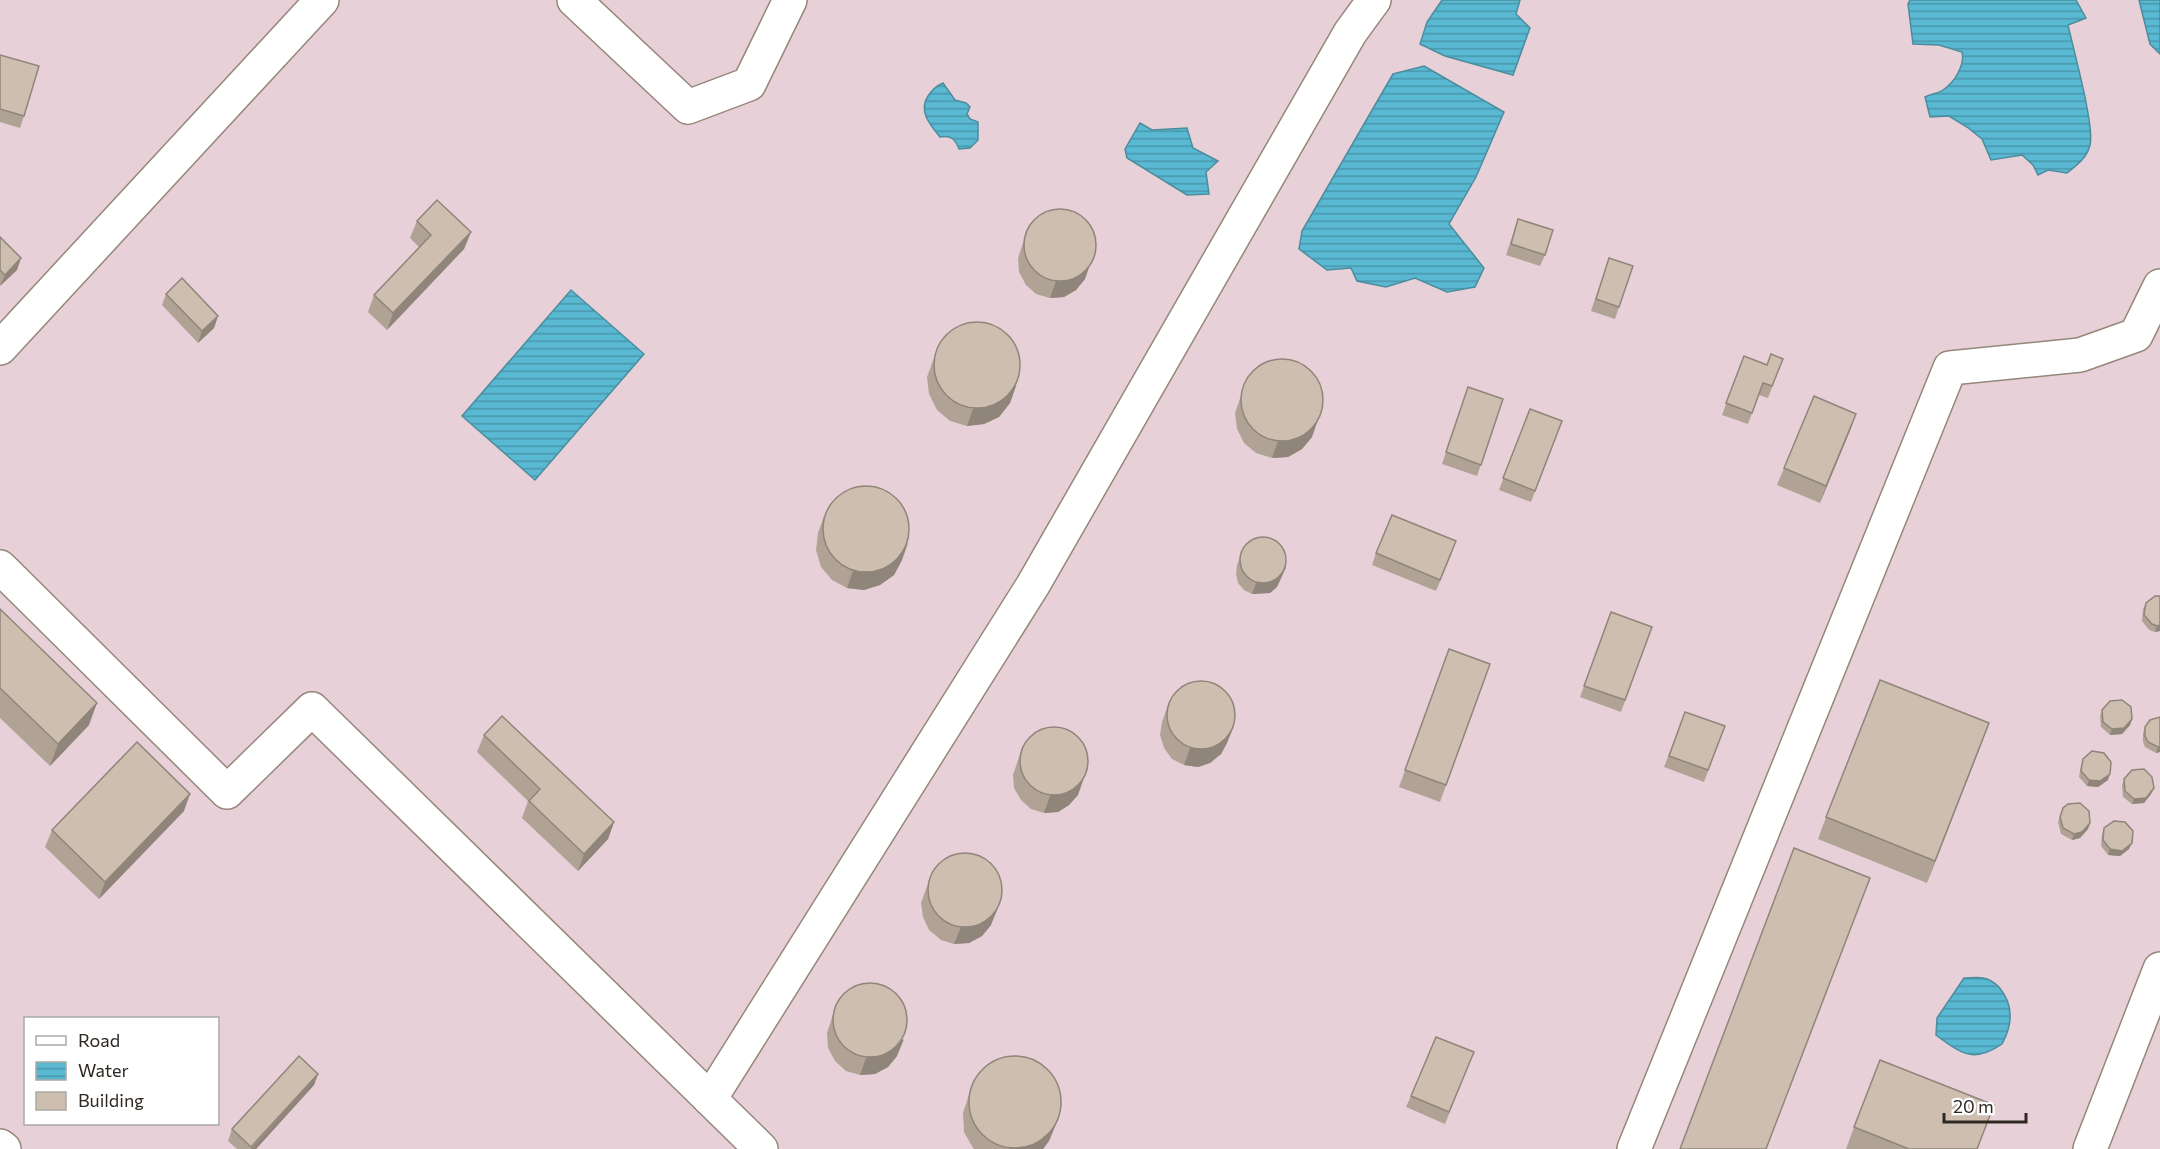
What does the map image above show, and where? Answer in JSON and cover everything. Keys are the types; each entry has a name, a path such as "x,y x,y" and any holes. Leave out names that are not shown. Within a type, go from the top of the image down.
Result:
{"lane":[{"path":"0,348 322,0"},
{"path":"574,0 688,107 749,84 790,0"},
{"path":"710,1099 1033,585 1350,33 1374,0"},
{"path":"1634,1149 1950,368 2080,355 2148,339 2160,286"},
{"path":"0,567 227,792 312,710 761,1149"},
{"path":"2090,1149 2160,969"},
{"path":"0,1146 4,1149"}],"shaded area":[{"path":"0,0 2160,0 2160,1149 0,1149"}],"water":[{"path":"1442,0 1520,0 1516,14 1530,28 1513,75 1445,56 1420,44 1427,22"},
{"path":"1910,0 2076,0 2086,18 2068,25 2087,105 2091,136 2089,150 2081,161 2067,173 2048,170 2038,175 2033,165 2022,155 1991,160 1982,139 1967,127 1949,116 1930,117 1925,97 1941,91 1951,83 1958,73 1963,57 1962,52 1939,45 1913,44 1908,4"},
{"path":"2139,0 2160,0 2160,54 2150,44"},
{"path":"1424,66 1504,112 1476,177 1449,224 1484,268 1475,287 1447,292 1415,278 1386,287 1357,281 1351,268 1327,270 1299,249 1302,231 1393,74"},
{"path":"943,83 955,100 966,103 970,107 967,114 970,119 978,122 978,140 970,148 959,149 952,138 940,137 926,118 925,102 933,90"},
{"path":"1140,123 1152,130 1187,128 1193,148 1218,161 1206,172 1209,194 1187,195 1127,158 1125,149"},
{"path":"571,290 644,354 535,480 462,416"},
{"path":"1964,978 1983,978 1994,983 2004,994 2009,1008 2010,1022 2002,1044 1983,1054 1975,1055 1960,1051 1936,1035 1937,1018"}],"building":[{"path":"0,55 39,66 24,116 0,109"},
{"path":"437,200 471,232 393,313 374,295 431,235 417,221"},
{"path":"1060,209 1080,215 1090,225 1096,245 1090,265 1080,275 1060,281 1040,275 1030,265 1024,245 1030,225 1040,215"},
{"path":"1518,219 1553,230 1545,255 1511,244"},
{"path":"0,237 21,258 5,275 0,270"},
{"path":"1609,258 1633,266 1619,307 1596,299"},
{"path":"182,278 218,316 202,331 166,294"},
{"path":"969,322 985,322 1008,334 1017,348 1020,365 1017,382 1008,396 985,408 969,408 953,401 941,389 934,373 934,357 941,341 953,329"},
{"path":"1771,354 1783,359 1772,386 1763,383 1752,413 1726,403 1744,356 1767,365"},
{"path":"1282,359 1298,362 1311,371 1320,384 1323,400 1320,416 1311,429 1298,438 1282,441 1266,438 1253,429 1244,416 1241,400 1244,384 1253,371 1266,362"},
{"path":"1468,387 1503,399 1481,465 1446,452"},
{"path":"1814,396 1856,414 1826,486 1784,468"},
{"path":"1530,409 1562,421 1535,491 1503,478"},
{"path":"858,486 874,486 897,498 906,512 909,529 906,546 897,560 874,572 858,572 842,565 830,553 823,537 823,521 830,505 842,493"},
{"path":"1392,515 1456,541 1440,580 1376,553"},
{"path":"1263,537 1279,544 1286,560 1279,576 1263,583 1247,576 1240,560 1247,544"},
{"path":"2155,596 2160,596 2160,625 2157,626 2144,615 2146,603"},
{"path":"0,609 97,703 58,744 0,688"},
{"path":"1611,612 1652,627 1625,700 1584,686"},
{"path":"1449,649 1490,664 1446,785 1405,770"},
{"path":"1880,680 1989,723 1935,861 1826,817"},
{"path":"1208,681 1220,687 1229,696 1235,708 1233,728 1225,739 1208,749 1194,749 1177,739 1169,728 1167,708 1177,691 1188,683"},
{"path":"2122,700 2131,707 2132,719 2124,728 2112,729 2103,722 2102,710 2110,701"},
{"path":"1685,712 1725,726 1708,770 1669,756"},
{"path":"502,716 614,822 584,854 529,801 540,789 484,735"},
{"path":"2160,717 2160,747 2158,747 2148,742 2145,727 2150,720"},
{"path":"1061,727 1073,733 1082,742 1088,754 1086,774 1078,785 1061,795 1047,795 1030,785 1022,774 1020,754 1030,737 1041,729"},
{"path":"137,742 190,794 105,882 52,830"},
{"path":"2092,751 2104,753 2111,762 2110,774 2100,781 2089,780 2081,771 2083,759"},
{"path":"2144,769 2152,777 2154,788 2146,798 2134,799 2125,791 2124,779 2132,770"},
{"path":"2080,803 2089,811 2090,823 2082,832 2074,834 2063,828 2060,817 2063,808 2068,804"},
{"path":"2114,821 2125,822 2133,831 2132,843 2122,851 2110,849 2103,840 2104,828"},
{"path":"1794,848 1870,878 1766,1149 1680,1149"},
{"path":"965,853 986,859 996,869 1002,890 996,911 986,921 965,927 944,921 934,911 928,890 934,869 944,859"},
{"path":"863,983 877,983 891,989 901,999 907,1013 905,1034 891,1051 877,1057 863,1057 849,1051 839,1041 833,1027 833,1013 839,999 849,989"},
{"path":"1436,1037 1474,1052 1449,1112 1411,1096"},
{"path":"299,1056 318,1074 251,1147 232,1129"},
{"path":"1015,1056 1033,1060 1047,1070 1057,1084 1061,1102 1057,1120 1047,1134 1033,1144 1015,1148 997,1144 983,1134 973,1120 969,1102 973,1084 983,1070 997,1060"},
{"path":"1880,1060 1994,1105 1977,1149 1909,1149 1854,1127"}]}
